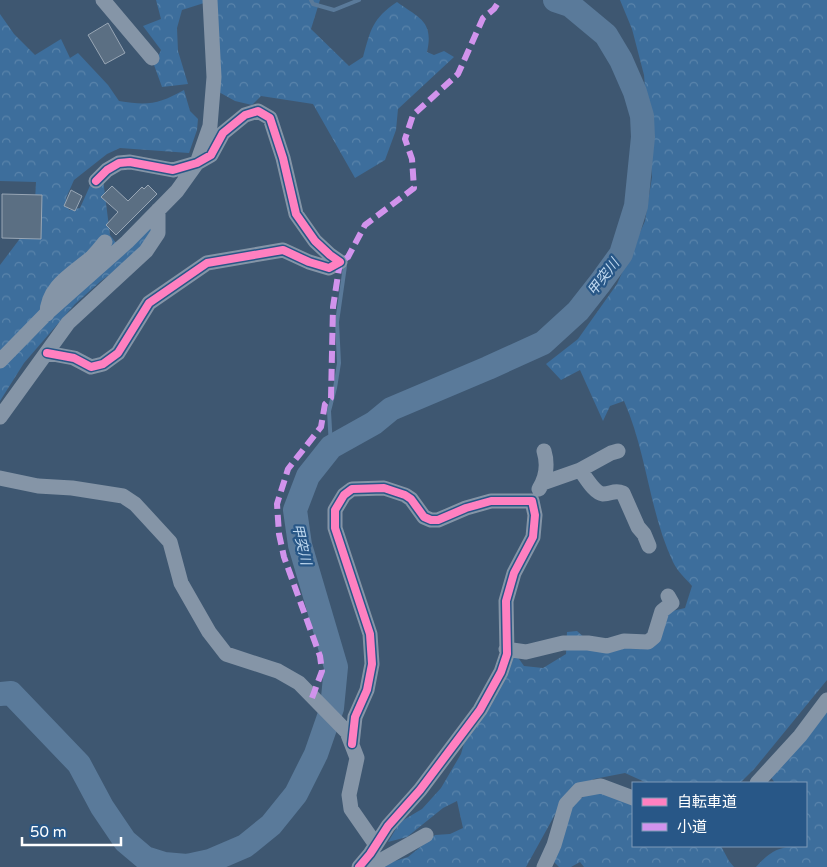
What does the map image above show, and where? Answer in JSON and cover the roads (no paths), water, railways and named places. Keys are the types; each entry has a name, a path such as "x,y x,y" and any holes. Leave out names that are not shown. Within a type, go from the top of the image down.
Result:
{"street":[{"path":"103,0 152,58"},
{"path":"0,361 46,314 128,242 176,191 197,163 210,126 214,78 210,0"},
{"path":"47,353 74,358 91,367 103,364 118,353 149,303 207,263 283,250 309,262 329,268 340,262 315,241 296,214 283,158 270,118 258,111 245,115 223,134 211,155 197,163 173,170 130,162 119,163 107,170 96,180"},
{"path":"0,417 68,323 146,251 158,232 158,210"},
{"path":"46,314 47,304 60,282 93,256 105,242"},
{"path":"361,866 388,826 420,790 480,710 501,672 507,654 506,601 514,574 533,536 535,515 532,501 543,483 546,468 544,451"},
{"path":"543,483 580,470 618,451"},
{"path":"580,470 598,492 603,494 617,490 624,493 648,546"},
{"path":"0,478 38,486 72,488 123,496 135,504 170,542 181,583 209,632 226,654 278,671 299,684 350,738 357,758 349,794 351,810 376,845"},
{"path":"350,738 355,716 367,690 372,664 370,634 335,528 335,510 344,496 352,489 384,488 411,499 424,517 431,520 438,520 466,508 492,501 532,501"},
{"path":"506,649 526,652 563,643 607,646 624,642 648,642 654,637 662,611 672,603 668,596"},
{"path":"758,782 800,736 827,700"},
{"path":"544,867 554,845 566,804 578,790 601,786 632,798"},
{"path":"361,866 380,861 426,835"}],"waterway":[{"path":"311,0 313,4 334,10 359,0"},
{"name":"甲突川","path":"0,694 11,693 79,764 102,807 125,841 145,858 164,864 187,866 210,861 245,846 271,825 296,794 316,754 332,708 336,667 300,545 295,510 308,476 331,447 374,423 391,409 543,343 578,311 621,254 636,206 643,137 642,116 635,92 621,60 606,35 570,5 555,0"},
{"path":"331,447 329,411 339,363 337,322 345,266"}]}
